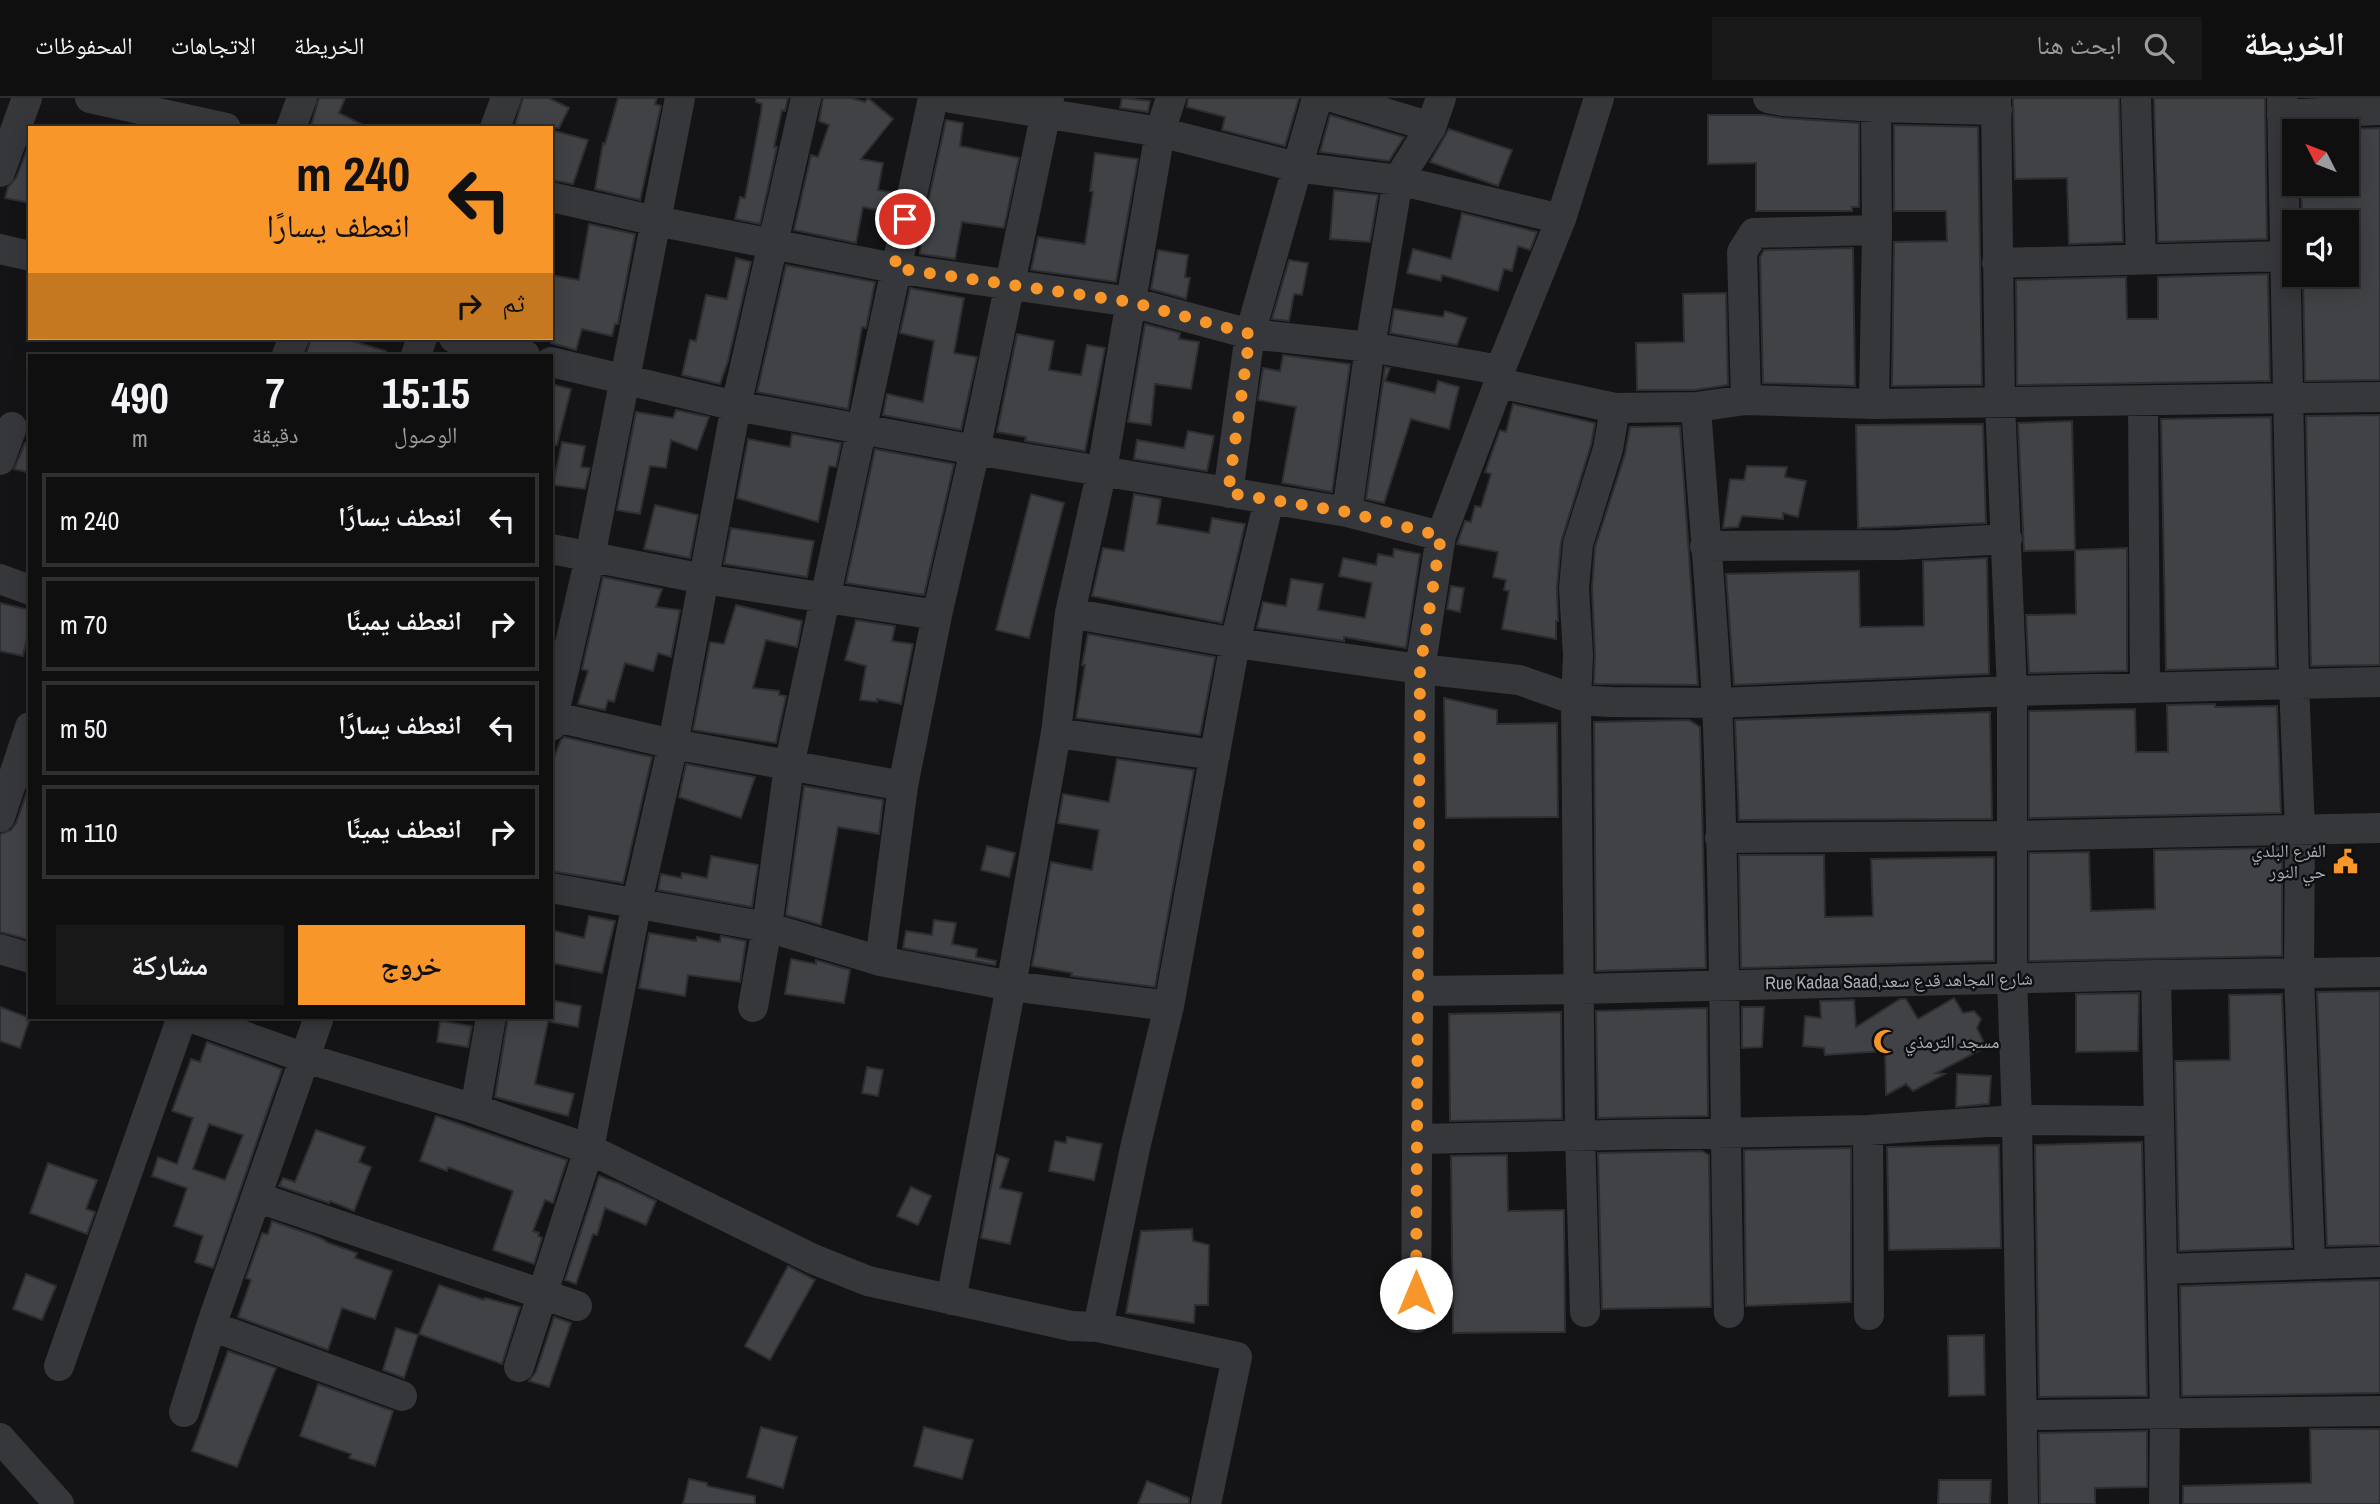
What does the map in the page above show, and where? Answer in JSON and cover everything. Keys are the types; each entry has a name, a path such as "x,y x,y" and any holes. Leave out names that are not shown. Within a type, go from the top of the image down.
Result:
{"street":[{"path":"0,172 27,98"},
{"path":"90,98 166,106 221,126"},
{"path":"292,126 302,98"},
{"path":"496,126 506,98"},
{"path":"553,715 590,557 680,98"},
{"path":"519,1367 589,1149 637,902 673,744 736,406 806,98"},
{"path":"753,1007 789,766 894,268 933,98"},
{"path":"951,98 1047,106 1296,167 1398,180 1561,219"},
{"path":"951,1300 1056,733 1070,613 1102,470 1160,132 1171,98"},
{"path":"1228,493 1250,334 1317,98"},
{"path":"1335,98 1431,127"},
{"path":"1347,512 1370,347 1398,180 1431,127 1441,98"},
{"path":"1416,1318 1420,669 1441,536 1561,219 1599,98"},
{"path":"1768,98 1783,101 1836,101 1875,107 1997,104 2000,403 2012,691 2012,978 2023,1504"},
{"path":"2136,98 2141,259"},
{"path":"880,961 902,786 1047,106"},
{"path":"2284,210 2282,106 2380,110"},
{"path":"1874,404 1877,230 1875,107"},
{"path":"553,197 656,221 894,268 1131,302 1250,334 1370,347 1500,377 1615,408 1696,407 1746,400 1874,404 2380,397"},
{"path":"1746,400 1742,252 1754,233 1877,230"},
{"path":"0,249 28,256"},
{"path":"1997,263 2282,256"},
{"path":"2286,287 2294,683 2300,830 2300,975 2310,1263"},
{"path":"462,340 520,354"},
{"path":"553,362 736,406 975,450 1347,512 1441,536"},
{"path":"2143,401 2145,687"},
{"path":"1696,407 1717,704 1725,986 1724,1132 1729,1313"},
{"path":"1585,1312 1580,1134 1576,700 1578,655 1573,588 1578,544 1608,449 1615,408"},
{"path":"0,460 14,427"},
{"path":"1098,1327 1135,1148 1169,1006 1235,643 1269,500"},
{"path":"1705,545 1899,545 2007,539"},
{"path":"553,549 704,579 937,615"},
{"path":"0,579 28,589"},
{"path":"1070,613 1235,643 1519,680 1576,700 1717,704 2012,691 2380,682"},
{"path":"553,719 902,786"},
{"path":"1056,733 1215,755"},
{"path":"0,817 28,734"},
{"path":"1720,838 2012,836 2380,828"},
{"path":"553,888 767,927 880,961 1011,986 1169,1006"},
{"path":"0,949 28,957"},
{"name":"Rue Kadaa Saad,شارع المجاهد قدع سعد","path":"1418,991 2380,972"},
{"path":"2155,975 2165,1414 2164,1504"},
{"path":"59,1366 181,1019"},
{"path":"196,1019 305,1058 475,1109 589,1149 813,1259 868,1281 1071,1326 1098,1327 1237,1357 1206,1504"},
{"path":"184,1412 211,1326 318,1019"},
{"path":"475,1109 491,1019"},
{"path":"1417,1139 1868,1130 2017,1120 2157,1121"},
{"path":"1868,1130 1869,1315"},
{"path":"256,1197 577,1307"},
{"path":"2162,1269 2380,1262"},
{"path":"211,1326 402,1396"},
{"path":"2023,1415 2380,1411"},
{"path":"0,1438 59,1504"}],"building":[{"path":"319,98 345,98 339,113 365,126 311,126"},
{"path":"523,98 549,98 569,108 559,128 515,126"},
{"path":"618,98 657,98 655,104 661,106 640,200 595,189 603,143 605,144"},
{"path":"756,98 788,98 785,111 782,110 774,147 777,147 760,224 735,219 740,197 745,198 761,113 762,104 756,102"},
{"path":"823,98 851,98 865,102 868,98 893,119 861,159 883,163 878,190 895,193 890,213 863,207 856,243 794,230 811,155 818,157 829,125 819,121"},
{"path":"1122,98 1150,101 1148,112 1120,108"},
{"path":"1188,98 1299,98 1285,146 1222,130 1225,117 1187,107"},
{"path":"2013,98 2119,98 2123,242 2069,244 2067,178 2015,179"},
{"path":"2154,98 2265,98 2267,239 2158,242"},
{"path":"1330,115 1404,137 1389,161 1320,152"},
{"path":"1708,115 1764,115 1859,123 1859,207 1852,207 1852,211 1756,211 1756,163 1708,164"},
{"path":"946,120 963,123 960,146 1019,158 1004,228 962,222 955,259 920,254 922,230"},
{"path":"1894,125 1978,127 1982,385 1892,386 1894,242 1947,241 1946,211 1894,211"},
{"path":"2380,128 2380,380 2305,381 2303,287 2359,287 2359,210 2302,210 2301,196 2359,196 2359,129"},
{"path":"1449,129 1512,150 1498,186 1430,162"},
{"path":"553,131 588,140 573,184 553,180"},
{"path":"28,147 28,203 5,198 8,187 16,178"},
{"path":"1095,153 1138,159 1116,282 1031,270 1038,237 1085,244 1093,192 1090,191"},
{"path":"1334,190 1378,195 1370,242 1330,239"},
{"path":"1462,213 1537,232 1530,250 1518,246 1512,271 1504,269 1498,291 1442,275 1441,281 1407,273 1413,249 1451,259"},
{"path":"589,224 635,234 618,324 615,324 612,336 582,329 576,350 551,343 553,275 579,280"},
{"path":"1853,248 1855,386 1763,383 1760,257 1764,250"},
{"path":"1158,250 1188,255 1185,277 1190,278 1186,299 1151,289"},
{"path":"736,258 751,262 720,384 682,375 690,340 696,341 706,295 727,299"},
{"path":"1289,260 1308,263 1302,295 1294,294 1289,321 1272,319"},
{"path":"786,265 875,282 866,328 862,327 848,409 757,392"},
{"path":"2268,274 2270,381 2017,385 2016,280 2126,277 2127,319 2158,319 2158,277"},
{"path":"910,288 964,298 954,353 977,357 961,430 883,415 887,394 923,402 934,341 900,333"},
{"path":"1726,293 1728,385 1695,390 1637,390 1636,343 1684,342 1683,294"},
{"path":"1394,309 1443,317 1445,311 1467,318 1457,345 1390,333"},
{"path":"1145,324 1180,333 1179,339 1199,342 1191,389 1155,384 1151,425 1128,422"},
{"path":"1017,334 1054,341 1049,370 1081,375 1087,345 1105,348 1085,451 1025,441 1026,437 997,432"},
{"path":"310,340 349,340 386,351 385,354 306,354"},
{"path":"1283,355 1350,364 1332,492 1282,483 1296,407 1258,400 1263,368 1280,371"},
{"path":"1385,367 1390,368 1385,381 1435,393 1438,381 1459,387 1449,429 1411,419 1384,503 1366,499"},
{"path":"553,384 571,389 557,445 553,444"},
{"path":"1513,404 1595,423 1591,445 1561,542 1556,639 1502,629 1509,591 1504,590 1506,580 1493,577 1498,552 1457,544 1465,521 1471,522 1475,506 1481,507 1491,474 1485,472 1500,430 1506,432"},
{"path":"676,410 709,417 697,450 671,440 666,468 650,466 640,514 617,510 636,412 673,418"},
{"path":"2380,415 2380,665 2311,666 2306,416"},
{"path":"2271,417 2276,667 2166,670 2161,419"},
{"path":"2072,421 2075,550 2024,551 2018,423"},
{"path":"1983,424 1986,523 1858,528 1856,425"},
{"path":"1680,426 1698,685 1594,684 1592,588 1595,547 1625,454 1630,427"},
{"path":"1188,431 1214,436 1207,471 1134,459 1137,440 1184,448"},
{"path":"792,434 841,443 836,467 829,466 818,522 737,498 748,439 790,447"},
{"path":"562,442 585,446 581,467 590,468 585,489 553,485"},
{"path":"25,443 28,444 28,472 14,469"},
{"path":"875,449 954,464 924,595 846,583"},
{"path":"1747,466 1787,467 1785,477 1806,481 1798,517 1783,513 1783,519 1742,516 1738,527 1723,528 1730,479 1744,480"},
{"path":"1031,494 1064,503 1029,638 996,630"},
{"path":"1134,494 1161,499 1157,524 1209,533 1212,518 1245,524 1222,623 1092,596 1103,548 1124,551"},
{"path":"655,505 698,515 690,558 644,549"},
{"path":"731,528 814,541 807,577 724,564"},
{"path":"2127,548 2127,671 2029,673 2026,615 2076,614 2075,550"},
{"path":"1394,549 1420,554 1406,648 1344,637 1344,641 1257,628 1263,602 1286,606 1291,579 1323,584 1318,610 1365,618 1372,583 1339,576 1343,558 1376,565 1378,554 1393,557"},
{"path":"1987,558 1989,674 1734,685 1726,574 1859,571 1860,627 1924,626 1923,561"},
{"path":"603,577 662,589 656,607 680,610 671,657 658,653 653,671 625,663 614,702 608,700 605,710 578,704 588,671 582,669"},
{"path":"1451,586 1464,588 1460,612 1447,609"},
{"path":"0,603 28,610 28,633 23,656 0,651"},
{"path":"736,605 802,621 797,647 766,640 753,688 779,691 779,695 786,696 776,743 693,730 710,642 724,644"},
{"path":"856,620 895,626 892,641 913,644 901,704 877,699 877,702 860,700 866,666 845,660"},
{"path":"1088,634 1215,657 1200,735 1076,718"},
{"path":"1444,698 1497,710 1497,724 1557,723 1558,817 1446,818"},
{"path":"2215,704 2215,707 2277,706 2281,813 2029,818 2029,711 2135,709 2136,752 2168,752 2167,705"},
{"path":"1990,712 1992,819 1739,820 1735,720"},
{"path":"1689,720 1700,727 1706,968 1596,971 1594,722"},
{"path":"564,737 652,757 623,883 553,871 553,760"},
{"path":"1117,759 1194,770 1155,987 1071,976 1072,973 1032,966 1051,862 1092,870 1099,830 1058,823 1063,794 1109,802"},
{"path":"686,764 755,777 741,818 679,797"},
{"path":"804,786 883,800 879,834 838,827 821,925 786,915"},
{"path":"28,789 28,939 0,932 0,834 11,830"},
{"path":"987,846 1015,853 1009,877 981,870"},
{"path":"2282,848 2282,956 2029,961 2029,853 2089,852 2091,911 2155,909 2154,850"},
{"path":"1739,855 1824,855 1825,917 1873,916 1871,859 1994,857 1994,961 1741,968"},
{"path":"711,856 758,865 752,907 658,890 661,874 681,878 682,873 707,878"},
{"path":"589,916 615,921 602,973 553,963 553,930 584,938"},
{"path":"934,920 956,923 952,944 977,949 976,957 996,961 995,965 903,948 906,931 932,935"},
{"path":"649,933 696,941 697,937 720,942 721,936 746,941 740,982 688,975 685,996 639,988"},
{"path":"791,959 816,964 816,960 850,970 844,1003 785,994"},
{"path":"2380,991 2380,1245 2327,1246 2317,992"},
{"path":"2139,993 2138,1051 2076,1052 2076,994"},
{"path":"2282,994 2292,1247 2179,1251 2175,1061 2230,1060 2229,995"},
{"path":"1954,998 1963,1013 1974,1011 1981,1019 1977,1028 1986,1047 1936,1073 1945,1074 1913,1091 1906,1084 1886,1095 1885,1051 1825,1055 1824,1048 1803,1046 1805,1016 1821,1018 1820,1001 1854,1000 1856,1027 1900,999 1906,999 1918,1019"},
{"path":"553,1000 581,1006 578,1027 551,1022"},
{"path":"0,1007 30,1019 20,1048 0,1041"},
{"path":"1742,1007 1764,1007 1762,1047 1742,1048"},
{"path":"1707,1008 1708,1116 1598,1118 1596,1011"},
{"path":"1561,1012 1562,1119 1450,1121 1449,1014"},
{"path":"508,1019 549,1019 535,1084 574,1094 568,1116 495,1097"},
{"path":"440,1021 472,1026 468,1047 437,1042"},
{"path":"207,1042 282,1069 213,1268 195,1262 203,1236 174,1226 187,1188 152,1176 158,1157 177,1164 193,1118 172,1111 191,1059 200,1062","holes":["209,1124 243,1135 225,1180 193,1169"]},
{"path":"867,1067 883,1070 878,1096 862,1093"},
{"path":"1957,1074 1991,1076 1989,1104 1956,1107"},
{"path":"436,1116 567,1160 553,1203 545,1200 533,1231 539,1233 538,1236 542,1238 534,1264 493,1250 513,1191 448,1167 447,1171 420,1161"},
{"path":"316,1130 365,1147 359,1162 371,1167 354,1211 279,1186 283,1178 295,1182"},
{"path":"1067,1137 1102,1144 1094,1180 1049,1171 1055,1141 1066,1143"},
{"path":"2142,1142 2147,1396 2039,1397 2035,1145"},
{"path":"1999,1145 2001,1248 1889,1250 1887,1147"},
{"path":"1851,1148 1851,1302 1746,1306 1744,1150"},
{"path":"1702,1151 1709,1155 1711,1307 1602,1309 1598,1153"},
{"path":"997,1155 1009,1159 1000,1188 1022,1193 1010,1244 981,1238"},
{"path":"1507,1155 1508,1211 1564,1210 1565,1332 1453,1333 1451,1156"},
{"path":"48,1163 97,1180 86,1209 95,1212 87,1234 30,1213"},
{"path":"599,1176 656,1201 646,1225 605,1208 597,1235 593,1234 576,1284 565,1280"},
{"path":"911,1187 931,1196 918,1225 897,1216"},
{"path":"272,1221 357,1253 355,1258 392,1271 375,1319 342,1308 328,1350 238,1317 251,1280 246,1278 262,1233 268,1234"},
{"path":"1192,1229 1193,1241 1209,1245 1208,1305 1195,1305 1194,1323 1126,1313 1141,1231"},
{"path":"788,1266 815,1280 770,1360 745,1346"},
{"path":"26,1274 56,1286 42,1320 13,1309"},
{"path":"2380,1280 2380,1393 2182,1396 2180,1286"},
{"path":"439,1285 484,1300 485,1298 520,1307 502,1364 419,1334"},
{"path":"554,1317 571,1323 549,1387 529,1381 536,1372"},
{"path":"396,1328 418,1335 404,1378 383,1370"},
{"path":"1984,1335 1985,1395 1949,1396 1948,1336"},
{"path":"228,1351 276,1368 237,1467 192,1451"},
{"path":"318,1384 393,1411 375,1466 349,1458 351,1454 300,1436"},
{"path":"761,1427 797,1437 783,1488 747,1477"},
{"path":"924,1427 973,1440 962,1479 914,1466"},
{"path":"2310,1429 2380,1429 2380,1504 2183,1504 2183,1486 2311,1483"},
{"path":"2147,1431 2147,1487 2095,1488 2095,1504 2040,1504 2039,1433"},
{"path":"689,1479 707,1483 707,1486 755,1496 755,1504 683,1504"},
{"path":"1939,1480 1991,1480 1990,1504 1938,1504"},
{"path":"1147,1481 1189,1498 1189,1504 1138,1504"}],"place":[{"name":"الفرع البلدي حي النور","path":"2346,861"},
{"name":"مسجد الترمذي","path":"1885,1042"}],"route":[{"path":"905,219 894,268 1131,302 1250,334 1228,493 1347,512 1441,536 1420,669 1416,1293"}]}
